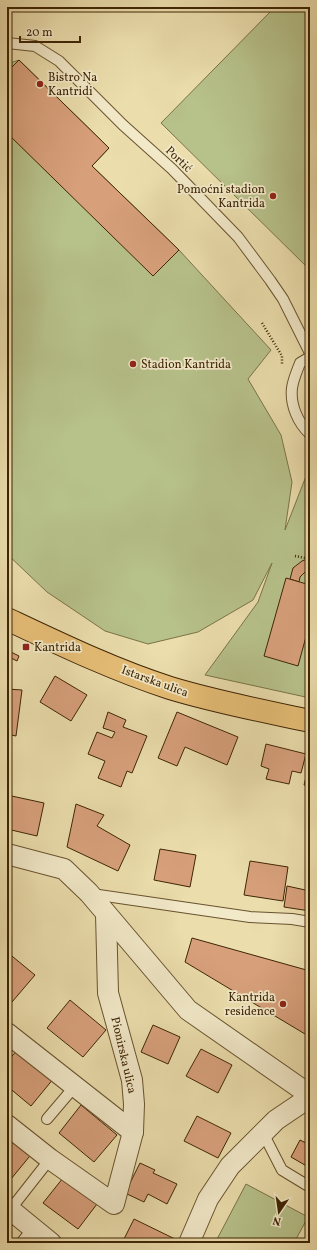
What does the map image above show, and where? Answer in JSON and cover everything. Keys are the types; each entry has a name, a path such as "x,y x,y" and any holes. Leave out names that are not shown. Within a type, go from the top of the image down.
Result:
{"main road":[{"name":"Istarska ulica","path":"7,619 94,658 168,687 227,703 310,721"}],"street":[{"path":"7,854 64,869 88,893 188,1010 310,1096 276,1120 230,1166 208,1199 189,1243"},
{"name":"Pionirska ulica","path":"50,1159 114,1204 133,1132 134,1104 132,1080 108,993 106,914"},
{"path":"7,1033 133,1132"},
{"path":"7,1125 50,1159"},
{"path":"8,1208 27,1236 51,1243"}],"lane":[{"name":"Portić","path":"7,43 35,46 59,61 124,125 172,169 238,237 283,299 310,353"},
{"path":"310,357 300,363 292,388 293,408 303,428 310,434"},
{"path":"88,893 250,918 292,919 310,922"},
{"path":"47,1119 75,1086"},
{"path":"263,1133 282,1170 310,1187"},
{"path":"8,1208 50,1159"}],"path":[{"path":"262,323 282,356 282,365"},
{"path":"295,556 310,559"}],"green space":[{"name":"Pomoćni stadion Kantrida","path":"275,7 310,7 310,270 161,123"},
{"name":"Stadion Kantrida","path":"19,60 109,148 92,166 179,250 271,350 248,379 281,435 292,482 285,530 310,466 310,698 205,675 258,602 272,563 253,600 198,632 148,644 105,631 47,592 7,554 7,64"},
{"path":"246,1184 308,1217 294,1243 215,1243"}],"building":[{"path":"19,60 109,148 92,166 179,250 153,276 7,133 7,72"},
{"path":"310,558 310,569 300,577 299,582 290,579 293,568 302,561"},
{"path":"286,578 310,585 310,622 298,666 264,656"},
{"path":"7,650 19,656 17,661 7,656"},
{"path":"55,676 87,695 71,721 40,702"},
{"path":"7,689 22,690 16,736 7,734"},
{"path":"108,712 126,720 123,727 147,736 132,773 127,771 121,787 98,778 105,761 88,754 97,732 112,738 115,732 103,728"},
{"path":"177,712 238,737 227,765 185,747 177,766 158,758"},
{"path":"266,744 306,754 301,773 292,771 289,784 266,779 269,769 261,766"},
{"path":"310,761 310,786 304,785"},
{"path":"7,795 44,803 37,836 7,829"},
{"path":"76,804 104,815 97,826 130,845 118,871 67,847"},
{"path":"160,849 196,855 190,887 154,880"},
{"path":"250,861 288,867 283,901 244,895"},
{"path":"287,886 310,891 310,911 284,907"},
{"name":"Kantrida residence","path":"192,938 310,971 310,1037 185,962"},
{"path":"7,952 35,975 12,1002 7,998"},
{"path":"70,1000 106,1030 83,1057 47,1028"},
{"path":"153,1025 180,1037 168,1064 141,1052"},
{"path":"18,1049 54,1078 31,1106 7,1086 7,1062"},
{"path":"201,1049 232,1065 218,1093 186,1076"},
{"path":"81,1105 117,1135 94,1162 59,1133"},
{"path":"197,1116 231,1133 218,1158 184,1141"},
{"path":"7,1129 34,1151 11,1179 7,1175"},
{"path":"300,1140 310,1145 310,1168 291,1157"},
{"path":"140,1163 155,1170 153,1173 177,1184 167,1204 148,1194 144,1202 125,1193"},
{"path":"63,1178 97,1204 78,1229 43,1203"},
{"path":"7,1217 14,1223 7,1232"},
{"path":"134,1219 175,1239 173,1243 122,1243"}],"place":[{"name":"Bistro Na Kantridi","path":"40,84"},
{"name":"Pomoćni stadion Kantrida","path":"273,196"},
{"name":"Stadion Kantrida","path":"133,364"},
{"name":"Kantrida","path":"26,647"},
{"name":"Kantrida residence","path":"283,1004"}]}
